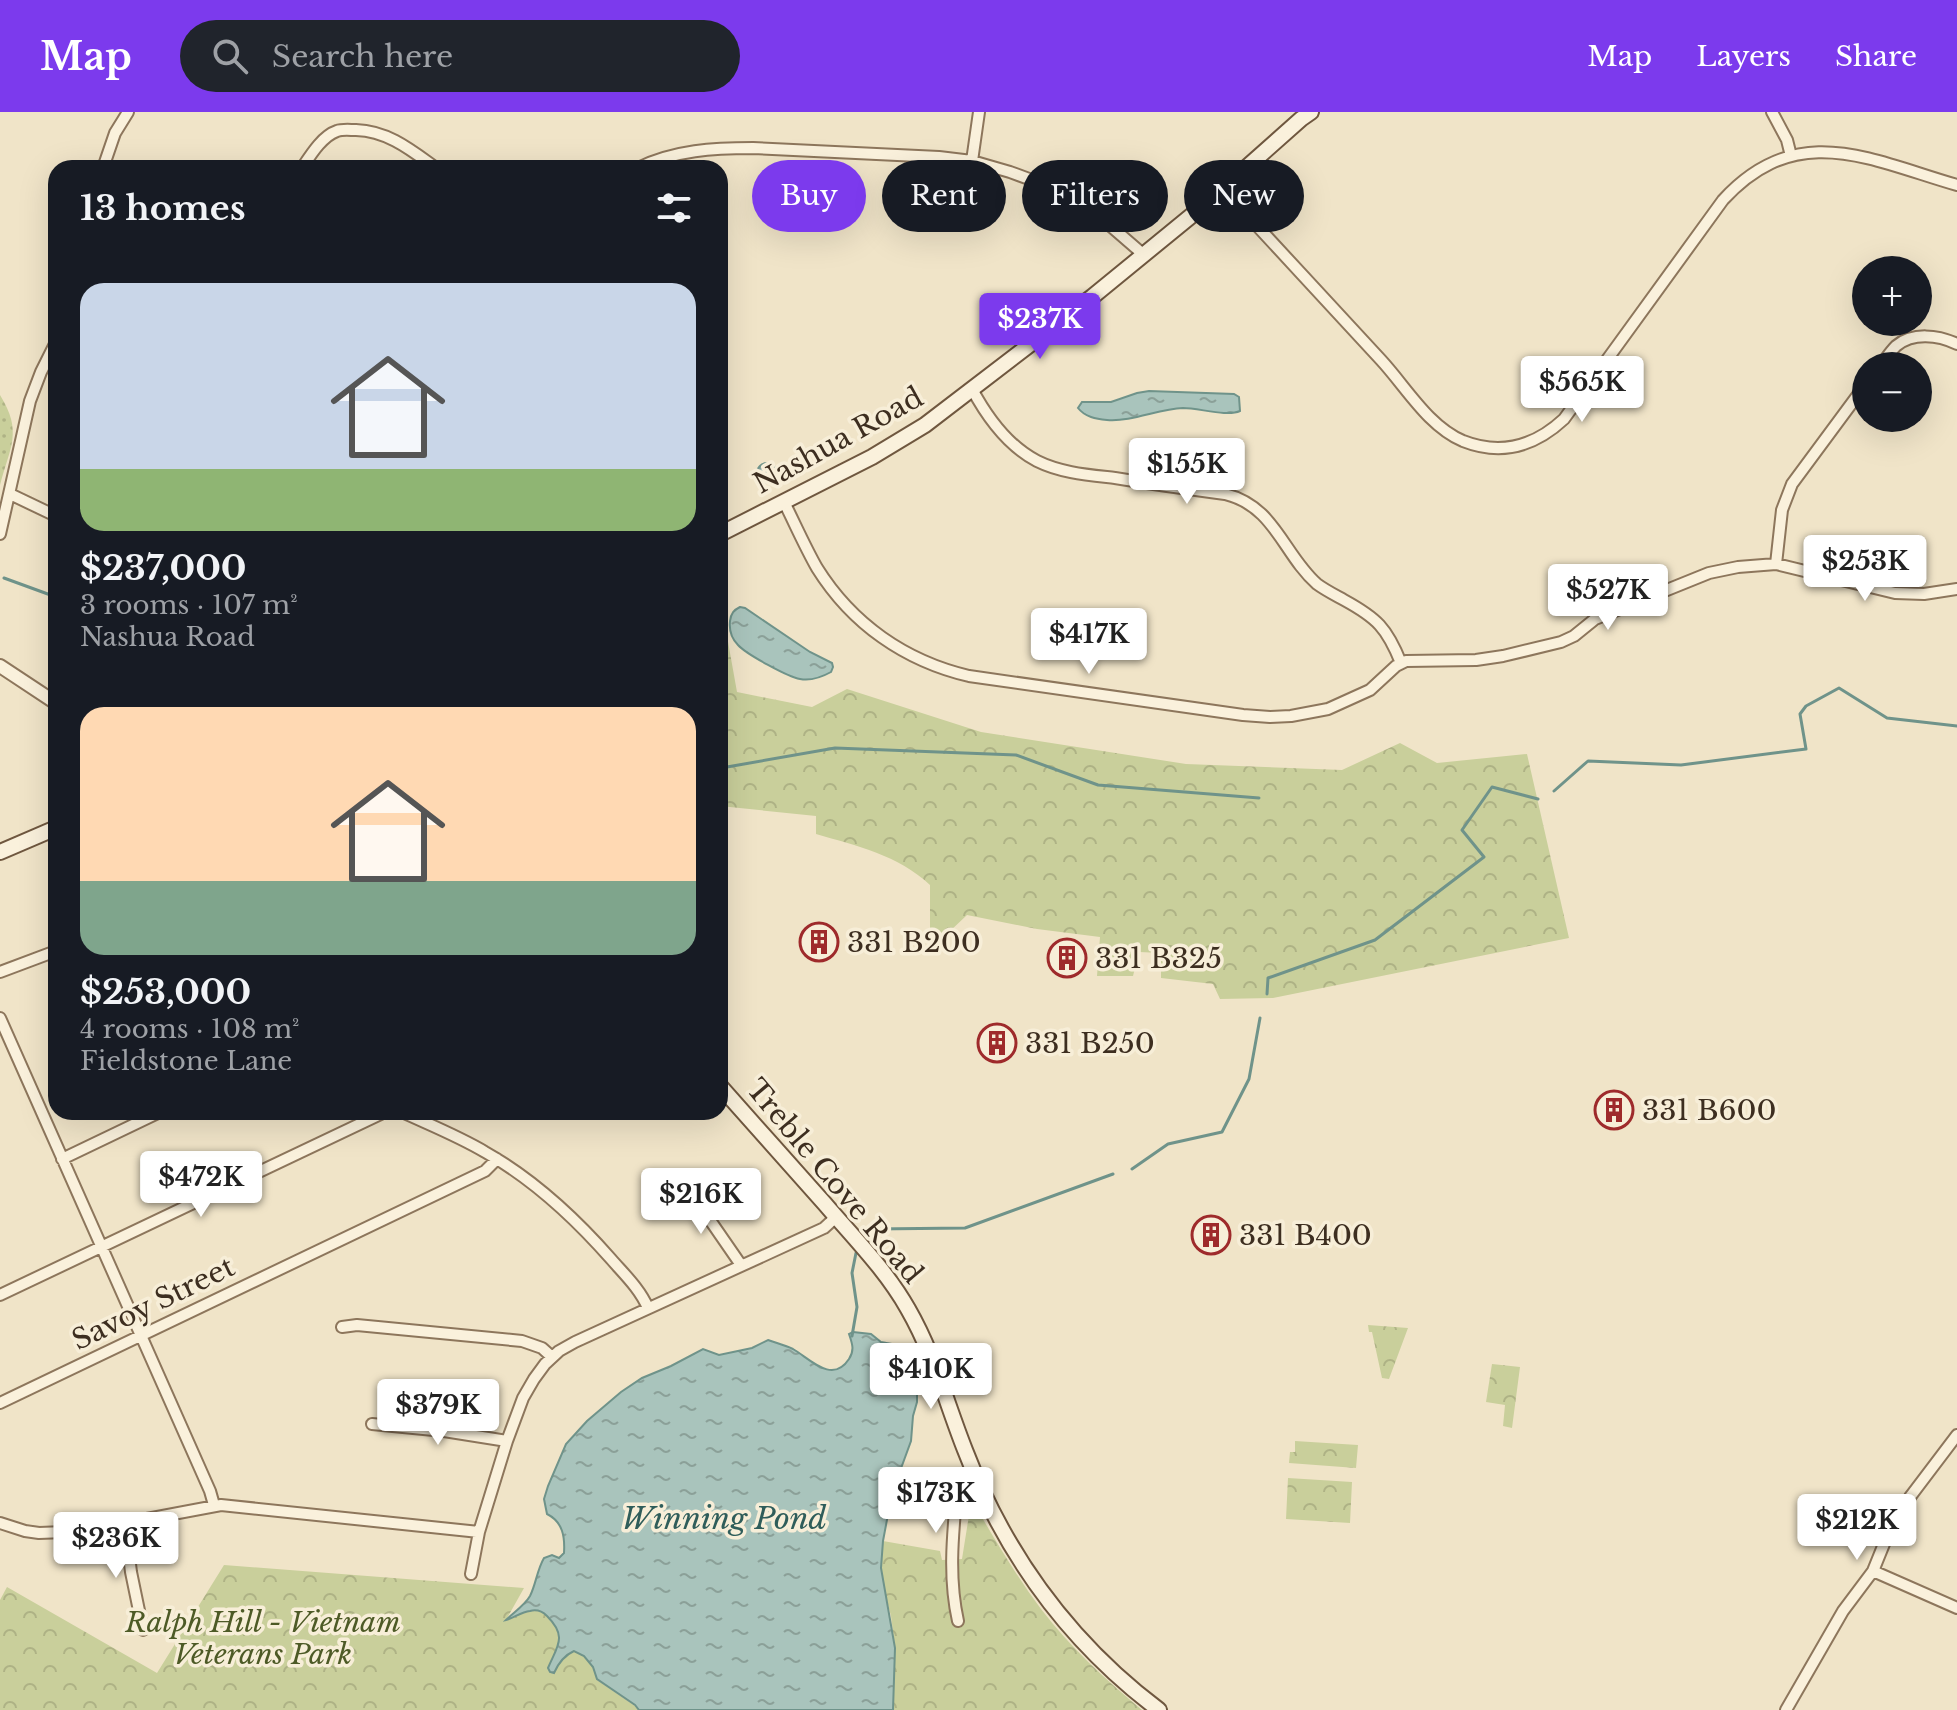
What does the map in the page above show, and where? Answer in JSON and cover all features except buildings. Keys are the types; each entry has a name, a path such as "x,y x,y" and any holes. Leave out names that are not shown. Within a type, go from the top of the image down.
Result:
{"main road":[{"name":"Nashua Road","path":"1256,160 1311,112"},
{"name":"Nashua Road","path":"728,530 899,442 925,425 1092,297 1184,222"},
{"path":"0,852 48,831"},
{"name":"Treble Cove Road","path":"728,1095 887,1276 918,1327 975,1475 1002,1531 1031,1577 1087,1646 1159,1710"}],"street":[{"path":"106,160 115,133 128,112"},
{"path":"972,160 979,112"},
{"path":"1772,112 1787,140 1791,156"},
{"path":"308,160 327,137 347,130 381,134 401,143 425,160"},
{"path":"656,160 727,148 964,160"},
{"path":"1263,232 1434,420 1465,441 1506,448 1538,440 1564,419 1723,200 1750,175 1791,156 1820,151 1849,153 1957,185"},
{"path":"1006,171 1078,202 1144,255"},
{"path":"1891,352 1916,336 1957,344"},
{"path":"0,534 30,401 48,358"},
{"path":"972,389 982,407 1010,441 1042,464 1077,473 1225,494 1254,506 1316,583 1378,622 1401,663"},
{"path":"1776,564 1782,510 1792,484 1852,403"},
{"path":"10,494 48,512"},
{"path":"784,502 817,567 847,608 871,630 925,663 953,673 985,679 1270,717 1336,707 1370,690 1401,663 1476,660 1561,642 1595,619 1709,573 1738,567 1776,564 1895,593 1924,594 1957,589"},
{"path":"0,666 48,698"},
{"path":"0,972 48,954"},
{"path":"0,1018 214,1505"},
{"path":"62,1159 143,1120"},
{"path":"0,1295 368,1120"},
{"path":"420,1120 497,1159 547,1196 588,1233 639,1292 648,1308"},
{"name":"Savoy Street","path":"0,1403 485,1171 497,1159"},
{"path":"684,1190 741,1265"},
{"path":"471,1574 479,1532 507,1441 529,1388 552,1357 566,1346 824,1228 836,1217"},
{"path":"342,1327 357,1325 522,1341 542,1348 552,1357"},
{"path":"372,1424 507,1441"},
{"path":"1786,1710 1843,1611 1873,1571 1888,1534 1910,1497 1957,1435"},
{"path":"958,1621 952,1562 957,1488 962,1481 975,1475"},
{"path":"0,1523 25,1531 53,1533 229,1505 479,1532"},
{"path":"125,1523 143,1630"},
{"path":"1873,1571 1957,1608"}],"green space":[{"path":"0,395 13,430 0,485"},
{"path":"728,642 737,692 812,707 847,689 981,732 1186,764 1342,770 1400,743 1437,763 1527,754 1569,938 1273,998 1220,999 1213,984 1161,978 1161,953 1139,952 1133,976 1097,976 1100,937 967,915 947,934 930,935 930,885 891,859 816,834 816,816 728,807"},
{"path":"1368,1325 1408,1328 1389,1379 1382,1378"},
{"path":"1492,1364 1520,1367 1512,1428 1503,1426 1505,1405 1486,1402"},
{"path":"1295,1441 1358,1445 1356,1468 1289,1463 1290,1452 1295,1452"},
{"path":"1288,1478 1352,1482 1350,1523 1286,1519"},
{"path":"970,1509 977,1509 1015,1572 1052,1623 1088,1662 1142,1710 893,1710 895,1648 881,1578 883,1541 940,1551 942,1560 962,1559"},
{"name":"Ralph Hill - Vietnam Veterans Park","path":"224,1565 524,1588 506,1620 537,1610 553,1623 559,1642 548,1668 574,1651 584,1656 593,1667 597,1680 639,1710 0,1710 0,1600 7,1587 157,1673"}],"water":[{"path":"1149,391 1234,394 1239,397 1240,411 1220,413 1183,408 1107,420 1091,417 1078,408 1082,402 1111,402"},
{"path":"767,463 774,466 777,473 774,480 767,483 760,480 757,473 760,466"},
{"path":"740,607 832,663 831,672 816,678 800,679 777,670 742,649 734,640 730,628 732,614"},
{"name":"Winning Pond","path":"849,1334 871,1334 881,1342 898,1345 897,1373 904,1387 915,1390 917,1394 911,1441 892,1493 883,1541 881,1568 895,1648 893,1710 639,1710 597,1679 593,1667 584,1656 574,1651 562,1660 554,1673 550,1672 548,1668 559,1642 553,1623 537,1610 506,1620 530,1596 544,1558 552,1555 559,1558 564,1553 562,1530 557,1521 547,1514 544,1499 566,1444 621,1392 642,1378 703,1349 719,1355 752,1348 768,1340 793,1349 821,1367 835,1370 851,1356"}],"waterway":[{"path":"4,578 48,594"},
{"path":"1554,791 1588,761 1681,765 1806,749 1800,714 1806,706 1839,688 1887,718 1957,726"},
{"path":"728,767 835,748 1016,755 1098,785 1259,798"},
{"path":"1267,994 1268,978 1375,940 1484,857 1462,830 1492,787 1538,799"},
{"path":"1132,1169 1168,1144 1222,1132 1249,1079 1260,1018"},
{"path":"865,1234 874,1229 965,1228 1113,1174"},
{"path":"852,1336 857,1307 852,1273 856,1253"}],"place":[{"name":"331 B200","path":"819,942"},
{"name":"331 B325","path":"1067,958"},
{"name":"331 B250","path":"997,1043"},
{"name":"331 B600","path":"1614,1110"},
{"name":"331 B400","path":"1211,1235"}]}
